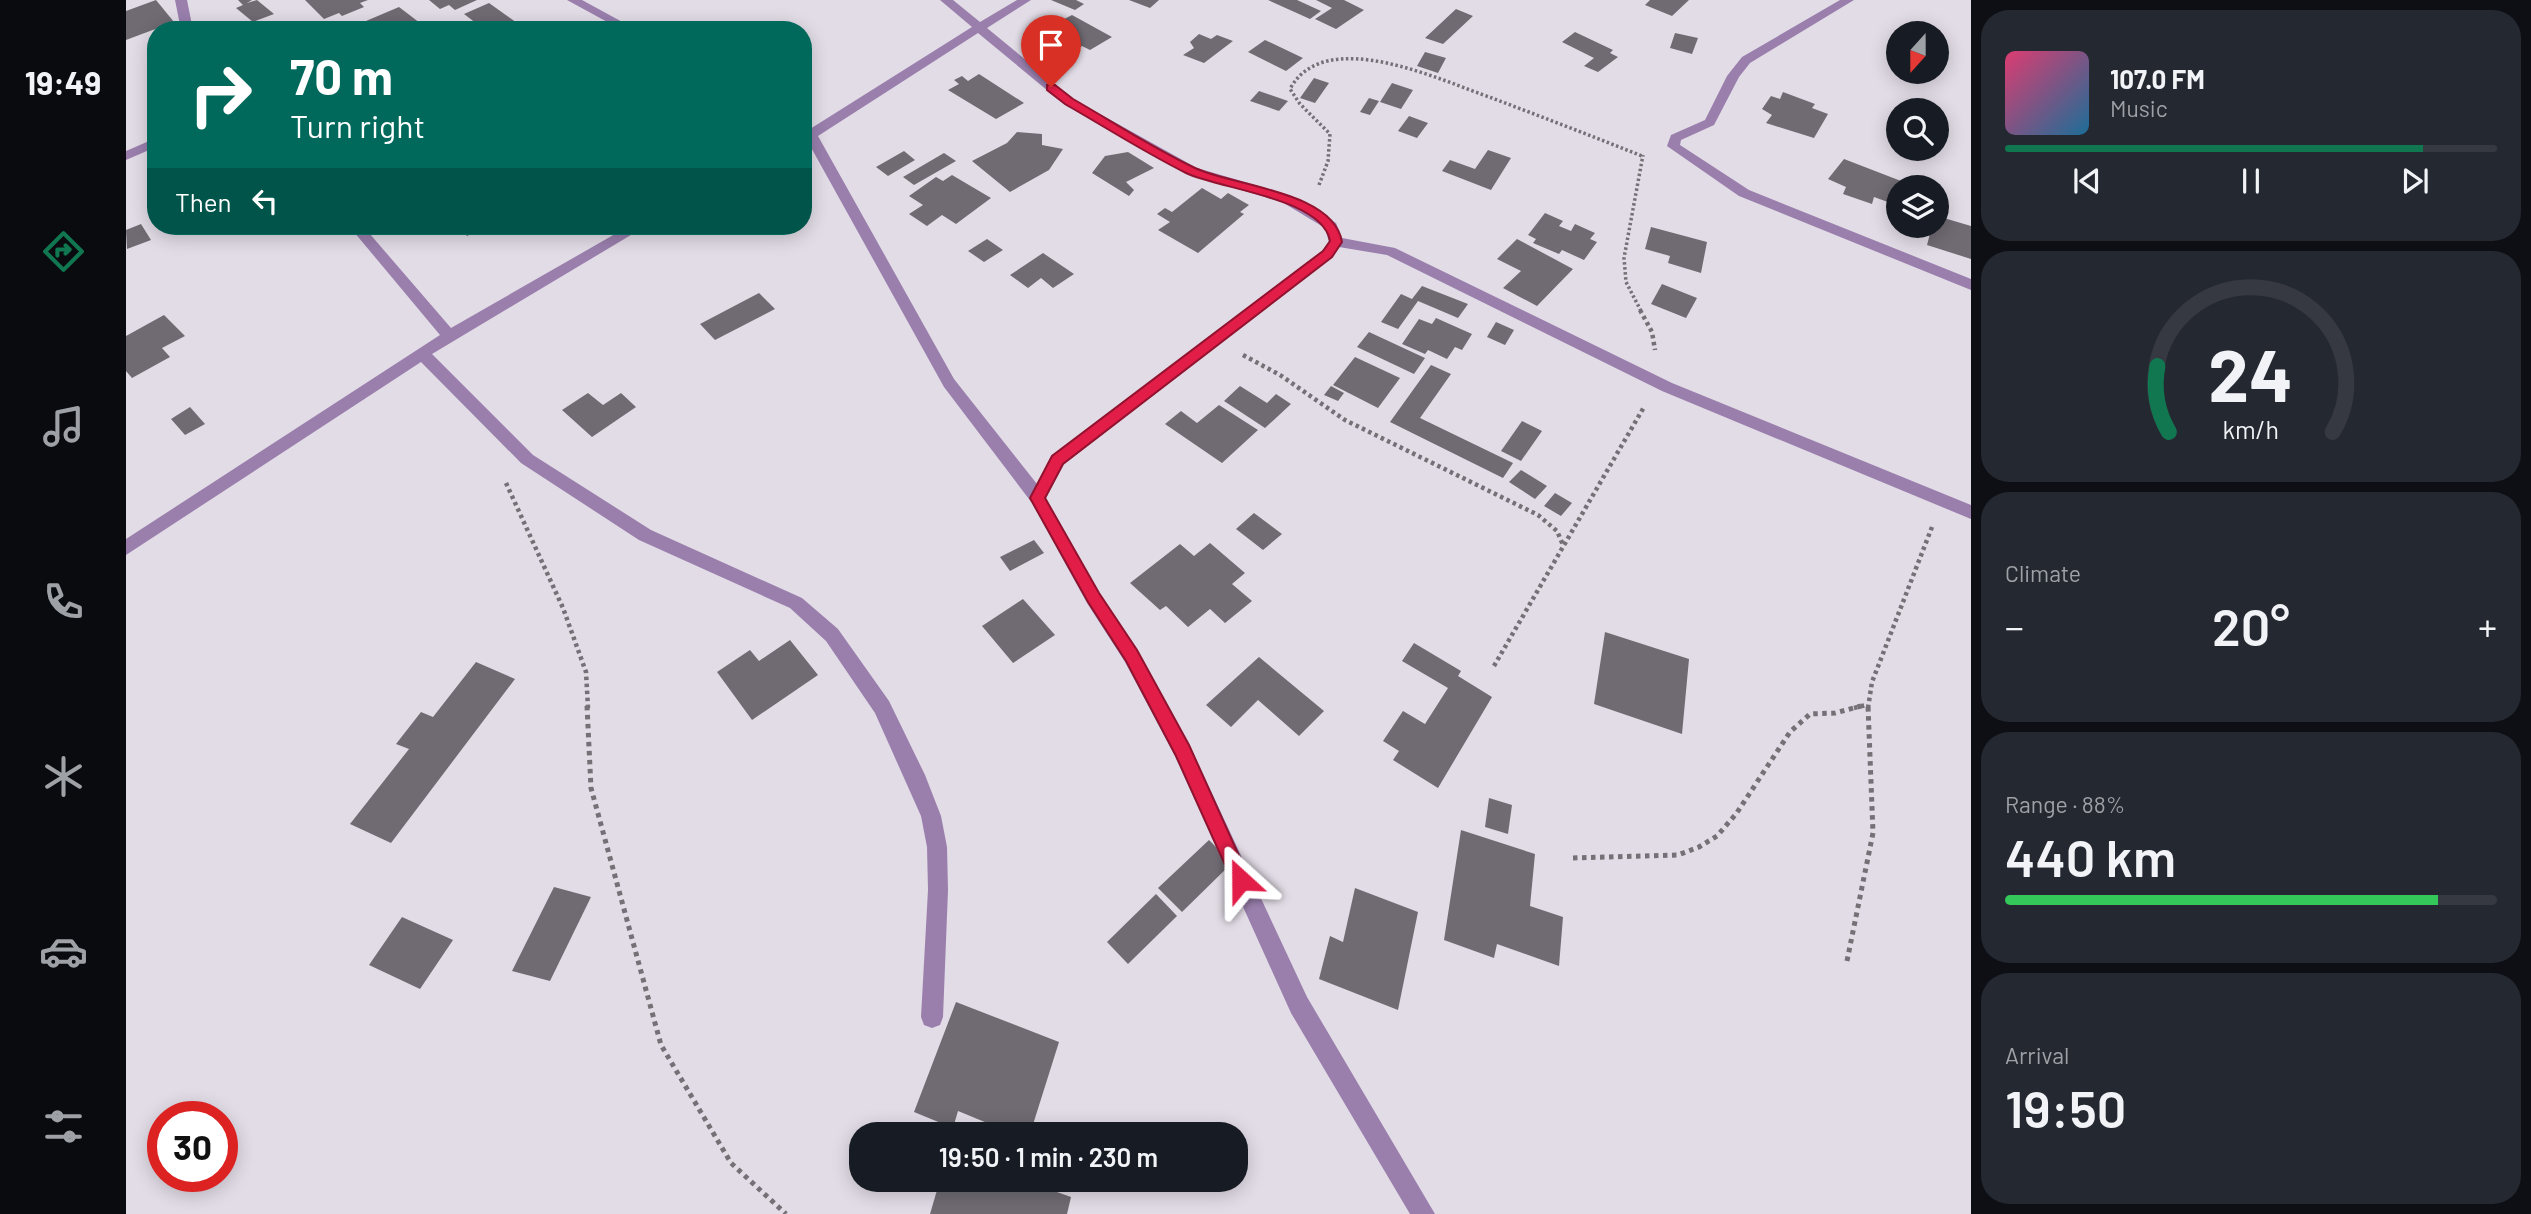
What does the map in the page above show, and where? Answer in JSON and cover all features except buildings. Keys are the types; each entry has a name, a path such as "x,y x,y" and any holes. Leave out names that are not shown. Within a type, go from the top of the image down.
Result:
{"street":[{"path":"181,0 185,21"},
{"path":"573,0 614,21"},
{"path":"946,0 1069,102 1192,171 1287,199 1308,209 1331,226 1336,242"},
{"path":"812,131 1025,0"},
{"path":"1849,0 1746,60 1733,76 1710,122 1673,141 1673,146 1744,193 1971,285"},
{"path":"812,145 949,383 1038,498 1093,598 1132,656 1182,750 1299,1005 1423,1214"},
{"path":"126,156 147,146"},
{"path":"364,235 449,336"},
{"path":"126,548 449,336 623,235"},
{"path":"1038,498 1058,460 1327,254 1336,242"},
{"path":"1336,242 1390,251 1656,381 1971,512"},
{"path":"423,354 499,433 527,458 645,535 796,603 832,635 882,707 931,816 937,847 938,890 932,1017"}],"path":[{"path":"1308,209 1332,152 1331,135 1325,124 1296,100 1290,89 1294,79 1306,70 1340,60 1380,61 1426,74 1642,156 1673,141"},
{"path":"1494,666 1656,381 1654,332 1630,292 1625,272 1629,220 1635,204 1642,156"},
{"path":"1227,329 1230,345 1240,354 1280,375 1345,419 1538,514 1557,531 1563,545"},
{"path":"499,433 500,464 510,495 563,608 586,672 591,788 661,1045 730,1163 786,1214"},
{"path":"1847,961 1872,834 1871,762 1866,705 1872,682 1943,500"},
{"path":"1573,858 1678,855 1699,847 1717,836 1736,814 1790,732 1810,715 1835,713 1866,705"}],"route":[{"path":"1051,87 1069,102 1192,171 1220,182 1287,199 1323,218 1335,233 1336,242 1327,254 1058,460 1046,477 1038,498 1093,598 1132,656 1182,750 1241,880"}]}
